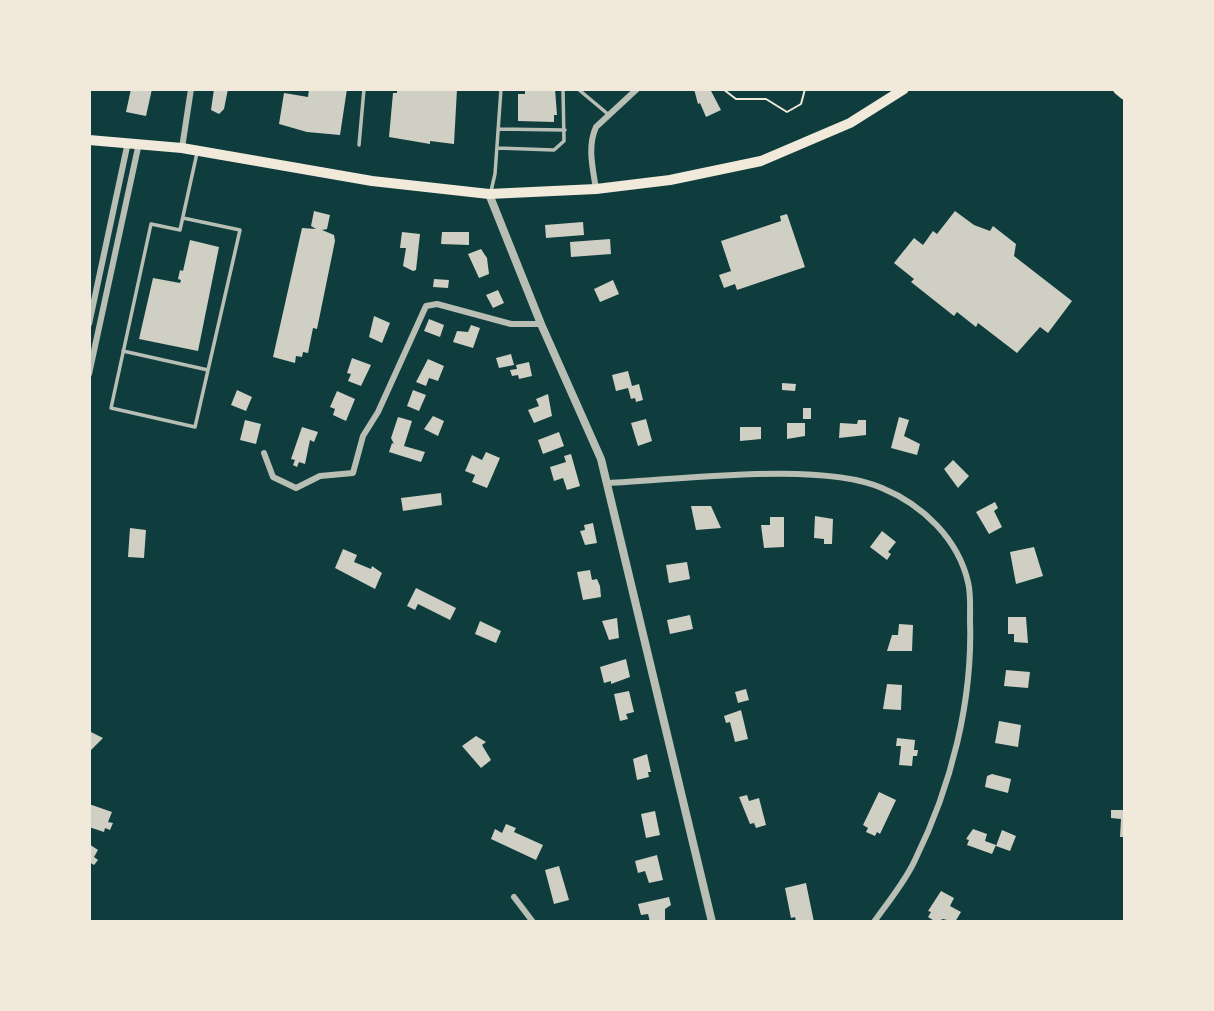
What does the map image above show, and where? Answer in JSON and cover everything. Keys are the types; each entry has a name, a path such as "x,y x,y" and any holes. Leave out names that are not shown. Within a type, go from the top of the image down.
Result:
{"highway":[{"path":"1119,89 1125,94"}],"main road":[{"path":"89,140 182,148 372,181 489,194 596,189 670,180 761,161 850,123 904,89"}],"street":[{"path":"182,148 191,89"},
{"path":"596,189 591,140 596,127 637,89"},
{"path":"89,324 134,142"},
{"path":"89,374 134,142"},
{"path":"489,194 541,324 601,460 712,922"},
{"path":"264,453 273,477 296,488 320,476 353,473 362,436 378,412 426,306 437,304 511,324 541,324"},
{"path":"608,483 794,474 851,479 881,487 907,502 940,527 958,554 969,584 972,652 960,730 936,814 914,863 874,922"},
{"path":"514,897 533,922"}],"lane":[{"path":"359,145 364,89"},
{"path":"489,194 495,174 501,89"},
{"path":"497,148 554,150 564,141 563,89"},
{"path":"578,89 609,115"},
{"path":"498,129 565,130"},
{"path":"183,218 240,230 195,427 111,408 151,224 180,230 197,151"},
{"path":"123,351 208,370"}],"path":[{"path":"723,89 736,99 766,99 787,111 801,104 805,89"}],"building":[{"path":"131,89 152,89 146,116 126,112"},
{"path":"214,89 228,89 224,109 219,114 211,110"},
{"path":"309,89 347,89 340,135 307,132 279,124 284,93 308,97"},
{"path":"397,89 457,89 454,144 430,141 430,144 389,137 393,93 397,93"},
{"path":"525,89 555,89 557,115 554,115 554,122 518,121 518,94 525,94"},
{"path":"694,89 710,89 721,110 706,117 700,103 698,104"},
{"path":"314,211 330,215 327,229 322,230 334,235 335,241 317,329 313,328 308,353 303,352 302,357 296,356 295,363 273,357 302,228 316,229 311,226"},
{"path":"955,211 974,225 990,231 993,226 1016,244 1014,256 1072,301 1048,333 1040,327 1017,353 978,323 976,327 957,312 954,316 911,282 914,279 894,263 914,238 923,245 933,231 937,234"},
{"path":"787,214 805,267 737,290 735,284 724,288 719,275 731,271 721,241 781,221 780,216"},
{"path":"583,222 584,235 546,238 545,225"},
{"path":"402,232 420,234 416,270 413,271 403,266 406,248 400,248"},
{"path":"442,232 469,232 469,245 441,244"},
{"path":"610,239 611,254 571,257 570,242"},
{"path":"190,240 219,247 198,351 139,339 153,278 180,283 180,270 183,271"},
{"path":"481,249 487,258 489,274 479,278 468,254"},
{"path":"434,279 449,280 448,288 433,287"},
{"path":"613,280 619,294 600,302 594,289"},
{"path":"498,290 504,303 493,308 486,295"},
{"path":"374,316 390,323 382,343 369,337"},
{"path":"429,319 444,325 440,337 424,331"},
{"path":"471,325 480,328 473,348 453,342 457,331 468,332"},
{"path":"511,354 514,365 499,368 496,358"},
{"path":"352,358 371,365 361,386 348,381 351,374 347,373"},
{"path":"428,359 444,366 438,381 429,378 426,386 416,382"},
{"path":"529,362 532,376 519,379 518,375 512,376 510,370 517,369 516,365"},
{"path":"628,371 632,386 639,384 643,400 636,402 635,398 631,399 628,388 616,391 612,375"},
{"path":"782,383 796,384 795,391 782,390"},
{"path":"237,390 252,397 246,411 231,405"},
{"path":"413,390 426,395 419,411 407,406"},
{"path":"337,391 355,399 346,421 333,415 335,409 330,407"},
{"path":"548,394 552,416 534,423 528,410 539,406 536,399"},
{"path":"803,408 811,408 811,419 803,419"},
{"path":"433,416 444,421 438,436 424,429"},
{"path":"398,417 412,421 404,446 425,452 421,462 389,452 392,443 394,444 391,438"},
{"path":"899,417 909,420 904,436 920,444 917,455 891,448"},
{"path":"646,419 652,441 638,446 631,423"},
{"path":"245,420 261,424 256,444 240,440"},
{"path":"858,420 866,420 866,435 839,438 840,423 857,424"},
{"path":"787,423 805,423 805,436 787,439"},
{"path":"302,427 318,432 314,442 310,440 305,464 299,462 297,467 293,465 295,460 291,459"},
{"path":"740,427 761,427 761,439 740,441"},
{"path":"559,432 564,446 543,454 538,440"},
{"path":"486,452 500,458 487,488 472,482 475,475 465,471 472,455 482,460"},
{"path":"571,454 580,486 567,490 563,478 554,481 550,467 566,462 564,456"},
{"path":"953,460 969,476 958,488 944,469"},
{"path":"441,493 442,505 403,511 401,498"},
{"path":"995,502 998,508 994,511 1002,527 989,534 976,512"},
{"path":"691,506 711,506 721,528 696,530"},
{"path":"815,516 833,519 832,544 824,544 824,539 814,538"},
{"path":"770,517 784,517 784,547 764,548 761,525 770,525"},
{"path":"593,523 597,543 585,545 580,531 585,530 584,525"},
{"path":"130,528 146,530 144,558 128,557"},
{"path":"882,531 896,542 888,552 891,554 887,560 870,547"},
{"path":"1034,547 1043,576 1016,584 1010,552"},
{"path":"343,549 357,555 354,562 371,569 372,566 382,573 375,589 335,568"},
{"path":"687,562 690,579 669,583 666,565"},
{"path":"590,570 592,580 597,579 600,586 601,597 583,600 577,572"},
{"path":"416,588 456,608 450,620 418,604 415,610 407,606"},
{"path":"690,615 693,629 670,634 667,620"},
{"path":"1008,617 1026,617 1028,643 1014,642 1014,634 1008,634"},
{"path":"617,618 619,638 609,640 602,621"},
{"path":"480,621 501,631 496,643 475,634"},
{"path":"899,624 913,625 912,651 887,651 892,635 898,635"},
{"path":"626,659 630,677 611,684 611,681 604,683 600,667"},
{"path":"1006,670 1030,672 1028,688 1004,686"},
{"path":"887,684 902,685 901,710 883,709"},
{"path":"746,689 749,700 738,703 735,692"},
{"path":"629,691 634,712 626,714 628,719 620,721 614,694"},
{"path":"741,710 748,739 735,742 730,722 726,723 724,716"},
{"path":"999,721 1021,725 1018,747 995,743"},
{"path":"89,731 103,738 89,752"},
{"path":"476,736 486,742 482,745 491,760 481,768 462,746"},
{"path":"897,738 915,740 914,750 918,750 917,756 913,756 912,766 899,765 901,746 896,746"},
{"path":"647,754 651,772 648,772 649,777 637,780 633,759"},
{"path":"992,774 1011,779 1008,793 985,787 987,776"},
{"path":"879,792 896,800 880,834 877,832 875,836 866,832 868,828 863,825"},
{"path":"747,795 749,801 759,798 766,825 756,828 754,823 750,824 739,797"},
{"path":"89,804 112,812 108,822 113,823 110,830 105,828 104,832 89,827"},
{"path":"1111,810 1125,810 1125,837 1120,837 1121,819 1111,818"},
{"path":"655,811 660,835 646,838 641,814"},
{"path":"506,824 516,828 514,832 543,845 536,860 491,839 495,829 502,833"},
{"path":"973,829 987,834 985,841 996,845 992,854 967,845 969,840 966,839"},
{"path":"1002,830 1016,836 1010,851 996,846"},
{"path":"89,844 98,850 94,857 98,860 94,865 89,862"},
{"path":"657,855 663,880 649,883 645,871 638,873 635,861"},
{"path":"559,866 569,900 554,904 545,870"},
{"path":"806,883 814,922 796,922 795,917 791,918 785,888"},
{"path":"941,891 954,898 950,906 961,912 955,922 943,919 936,922 928,917 931,912 928,911"},
{"path":"669,897 671,905 665,909 665,922 650,922 648,914 641,915 638,904"}]}
